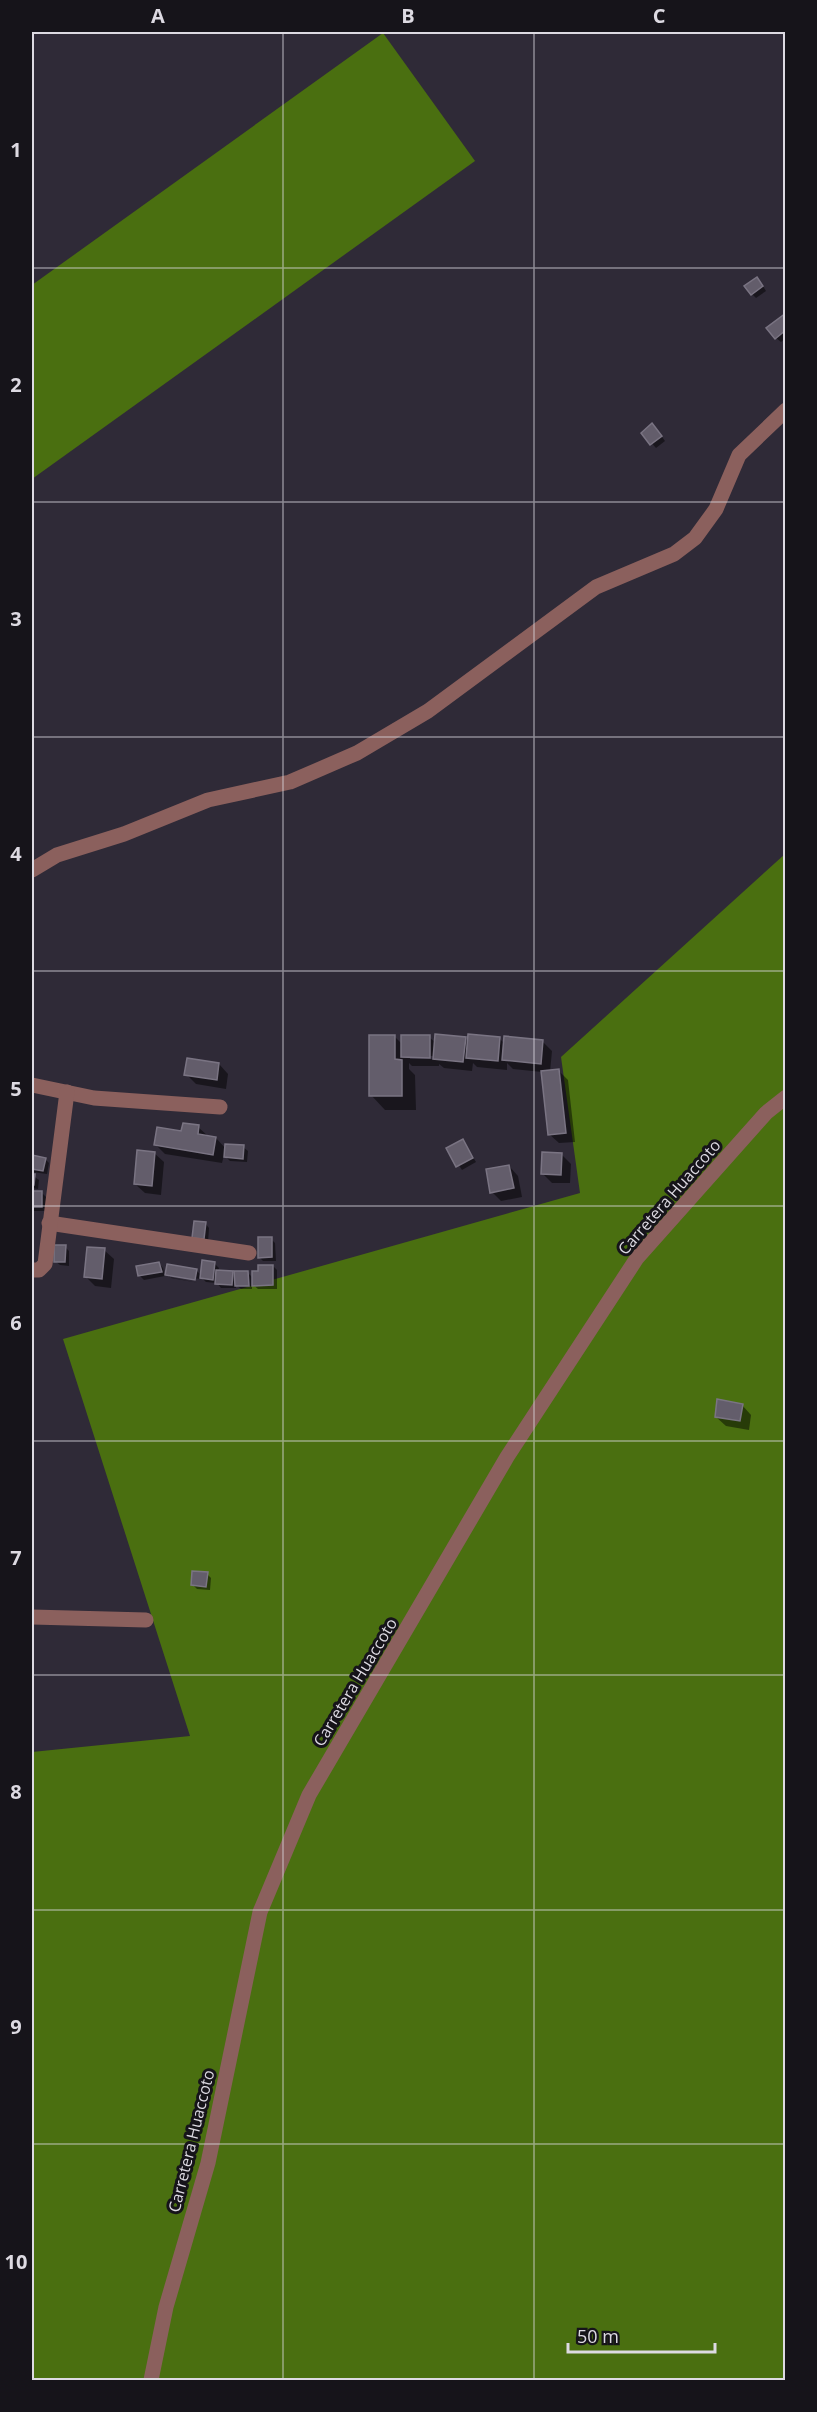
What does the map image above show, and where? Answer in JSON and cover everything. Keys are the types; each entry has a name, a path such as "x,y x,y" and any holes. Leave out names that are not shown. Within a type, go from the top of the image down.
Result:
{"street":[{"path":"32,870 57,855 124,834 208,800 290,782 357,753 417,717 596,587 674,554 695,538 716,509 739,455 786,410"},
{"path":"32,1085 94,1098 220,1107"},
{"path":"32,1270 39,1270 45,1264 67,1092"},
{"name":"Carretera Huaccoto","path":"151,2380 166,2307 208,2163 260,1912 309,1795 507,1457 637,1258 766,1113 786,1097"},
{"path":"49,1222 249,1253"},
{"path":"32,1617 146,1620"}],"green space":[{"path":"383,33 475,161 32,479 32,285"},
{"path":"785,854 785,2380 32,2380 32,1752 190,1736 63,1339 580,1193 561,1057"}],"building":[{"path":"757,277 763,286 751,295 744,286"},
{"path":"786,313 786,330 775,339 766,328"},
{"path":"652,423 662,436 650,445 641,433"},
{"path":"435,1034 466,1037 463,1062 433,1059"},
{"path":"468,1034 500,1037 498,1061 466,1058"},
{"path":"369,1035 395,1035 395,1059 402,1060 402,1096 369,1096"},
{"path":"401,1035 430,1035 430,1058 401,1057"},
{"path":"504,1036 543,1040 541,1064 502,1060"},
{"path":"187,1058 219,1063 217,1080 184,1075"},
{"path":"559,1069 566,1133 548,1135 541,1071"},
{"path":"183,1123 199,1125 198,1134 216,1137 213,1155 154,1145 157,1127 181,1131"},
{"path":"463,1139 473,1158 456,1167 446,1148"},
{"path":"225,1144 244,1145 243,1159 224,1157"},
{"path":"137,1150 155,1152 152,1186 134,1184"},
{"path":"542,1152 562,1153 561,1175 541,1174"},
{"path":"32,1155 46,1158 43,1171 32,1169"},
{"path":"509,1165 514,1188 490,1193 486,1169"},
{"path":"32,1174 35,1174 34,1185 32,1185"},
{"path":"32,1191 42,1191 42,1207 32,1207"},
{"path":"194,1221 206,1222 204,1239 192,1238"},
{"path":"258,1237 272,1237 272,1257 258,1258"},
{"path":"54,1245 66,1245 65,1262 54,1262"},
{"path":"87,1247 105,1248 102,1279 84,1277"},
{"path":"202,1260 215,1262 213,1280 200,1278"},
{"path":"159,1262 162,1272 138,1276 136,1266"},
{"path":"167,1264 197,1269 195,1280 165,1275"},
{"path":"258,1265 273,1265 273,1285 252,1286 252,1271 258,1271"},
{"path":"216,1270 233,1271 232,1285 215,1284"},
{"path":"234,1271 248,1271 249,1286 235,1286"},
{"path":"717,1399 743,1404 740,1421 715,1417"},
{"path":"192,1571 208,1572 206,1587 191,1585"}]}
